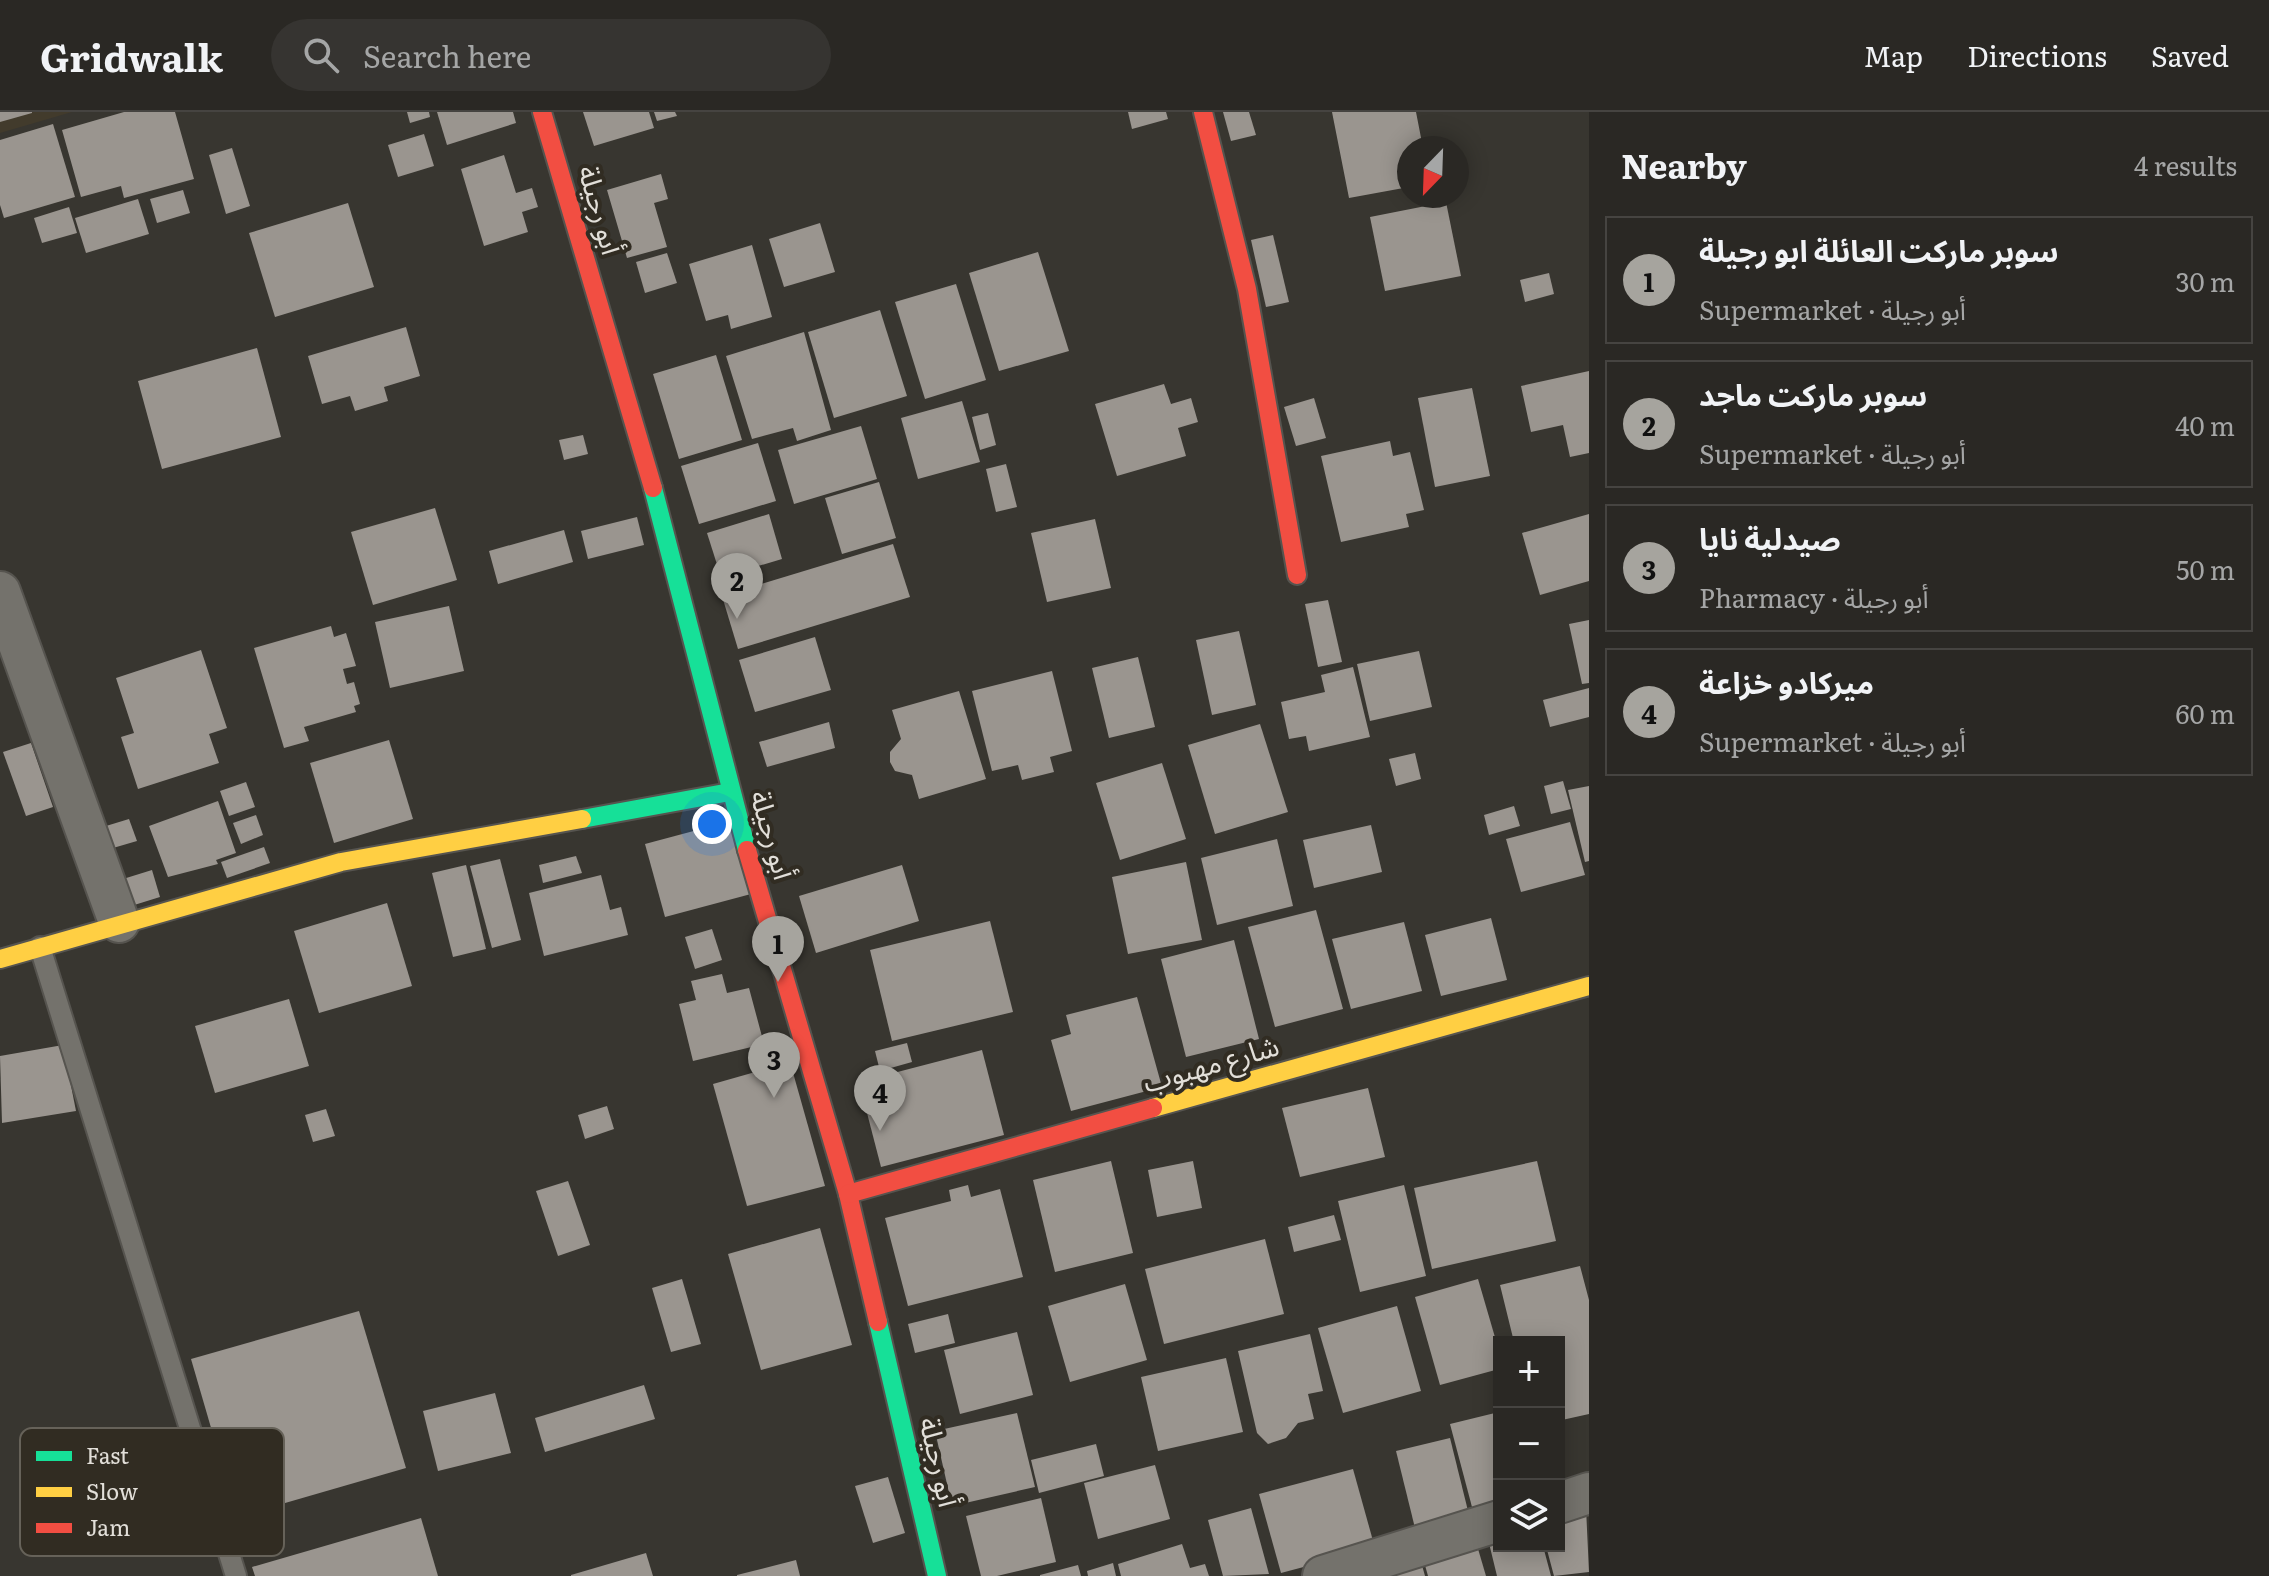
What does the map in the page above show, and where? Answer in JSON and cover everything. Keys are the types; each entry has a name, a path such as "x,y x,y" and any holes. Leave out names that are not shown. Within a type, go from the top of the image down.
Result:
{"street":[{"name":"أبو رجيلة","path":"542,112 660,513 730,792 848,1194 937,1576"},
{"path":"1203,112 1247,289 1297,575"},
{"path":"0,592 119,922"},
{"path":"0,959 119,922 341,862 730,792"},
{"name":"شارع مهبوب","path":"848,1194 1589,986"},
{"path":"1565,1501 1589,1493"},
{"path":"1323,1576 1493,1523"}],"lane":[{"path":"40,947 190,1428"},
{"path":"230,1556 236,1576"}],"shaded area":[{"path":"0,112 72,112 0,133"}],"building":[{"path":"0,112 32,112 32,113 0,122"},
{"path":"124,112 175,112 194,179 124,198 121,186 81,197 62,130"},
{"path":"407,112 429,112 430,117 410,123"},
{"path":"437,112 513,112 516,123 447,145"},
{"path":"583,112 649,112 654,128 594,146"},
{"path":"654,112 675,112 677,116 657,121"},
{"path":"1128,112 1166,112 1168,119 1132,129"},
{"path":"1223,112 1249,112 1256,135 1231,141"},
{"path":"1332,112 1416,112 1421,136 1397,136 1397,189 1349,198"},
{"path":"53,124 75,197 4,218 0,205 0,140"},
{"path":"424,134 434,166 398,177 388,145"},
{"path":"232,148 250,206 226,214 209,155"},
{"path":"504,155 516,193 532,188 538,207 522,212 528,232 484,246 461,169"},
{"path":"661,174 668,199 654,203 667,247 627,258 607,190"},
{"path":"183,190 190,213 157,223 150,199"},
{"path":"138,199 149,234 86,253 75,218"},
{"path":"348,203 374,287 275,317 249,233"},
{"path":"69,207 77,233 42,243 34,218"},
{"path":"1416,208 1447,208 1461,276 1385,291 1370,217"},
{"path":"820,223 835,272 784,287 769,239"},
{"path":"1273,235 1289,302 1266,307 1251,240"},
{"path":"752,245 772,317 731,329 728,315 706,321 689,264"},
{"path":"1038,252 1069,351 999,371 969,273"},
{"path":"667,253 677,283 645,293 636,262"},
{"path":"1549,273 1554,294 1525,302 1520,280"},
{"path":"956,284 986,380 925,399 895,302"},
{"path":"880,310 907,396 834,418 808,332"},
{"path":"406,327 420,376 384,387 388,401 355,411 350,396 322,404 308,356"},
{"path":"804,332 831,430 797,441 793,428 752,439 726,356"},
{"path":"257,348 281,437 162,469 138,381"},
{"path":"716,355 742,440 679,459 653,374"},
{"path":"1589,371 1589,453 1570,457 1563,425 1531,432 1521,386"},
{"path":"1164,384 1171,404 1191,398 1198,422 1178,428 1186,456 1117,476 1095,404"},
{"path":"1472,388 1490,476 1435,487 1418,398"},
{"path":"1314,398 1326,438 1296,446 1284,407"},
{"path":"962,401 980,462 918,479 901,418"},
{"path":"988,413 996,445 980,450 972,417"},
{"path":"861,426 877,479 794,504 778,450"},
{"path":"583,435 588,454 564,460 559,440"},
{"path":"1390,441 1393,456 1410,452 1424,510 1406,514 1409,527 1341,542 1321,456"},
{"path":"758,443 776,501 699,524 681,466"},
{"path":"1006,464 1017,507 996,512 986,469"},
{"path":"879,482 896,538 842,554 825,498"},
{"path":"435,508 457,580 373,605 351,532"},
{"path":"769,514 782,559 721,577 707,533"},
{"path":"1589,514 1589,581 1540,595 1522,533"},
{"path":"637,517 644,545 588,559 581,531"},
{"path":"1095,519 1111,588 1047,602 1031,533"},
{"path":"564,530 573,562 498,584 489,551"},
{"path":"893,544 910,597 738,649 722,596"},
{"path":"1328,600 1342,662 1318,667 1305,604"},
{"path":"449,606 464,671 390,688 375,622"},
{"path":"1589,620 1589,683 1582,684 1569,624"},
{"path":"331,626 334,637 346,633 356,666 343,669 347,684 354,682 360,704 354,706 356,712 304,727 309,741 284,748 254,648"},
{"path":"1239,631 1256,705 1212,715 1196,640"},
{"path":"815,637 831,690 755,712 739,660"},
{"path":"201,650 227,728 209,734 219,763 138,789 121,737 134,733 116,678"},
{"path":"1419,651 1432,707 1370,721 1357,664"},
{"path":"1138,657 1155,727 1109,738 1092,668"},
{"path":"1353,667 1370,737 1309,751 1306,736 1289,739 1281,702 1325,692 1321,675"},
{"path":"1052,671 1072,751 1050,757 1054,772 1022,780 1018,765 992,771 972,691"},
{"path":"1589,688 1589,717 1550,727 1543,700"},
{"path":"959,691 986,779 919,799 912,775 895,771 890,762 890,752 901,739 892,710"},
{"path":"829,722 835,748 767,767 759,742"},
{"path":"1260,724 1288,812 1215,834 1188,745"},
{"path":"389,740 413,819 334,843 310,763"},
{"path":"31,743 53,807 26,816 3,752"},
{"path":"1415,753 1421,779 1396,786 1389,759"},
{"path":"1162,763 1186,839 1120,860 1096,783"},
{"path":"1563,781 1571,809 1551,814 1544,786"},
{"path":"246,782 255,807 229,816 220,791"},
{"path":"1589,786 1589,861 1585,862 1568,790"},
{"path":"218,801 236,853 216,860 218,864 168,877 149,826"},
{"path":"1514,806 1520,826 1489,835 1484,815"},
{"path":"256,815 263,835 241,844 233,823"},
{"path":"129,819 137,841 113,848 106,826"},
{"path":"731,821 751,894 665,917 645,844"},
{"path":"1570,822 1585,875 1521,892 1506,839"},
{"path":"1371,825 1382,872 1314,888 1303,840"},
{"path":"1277,839 1293,906 1217,925 1201,858"},
{"path":"264,847 270,863 227,878 221,862"},
{"path":"576,856 582,873 543,883 539,865"},
{"path":"500,859 521,940 492,948 470,866"},
{"path":"1186,862 1202,940 1128,954 1112,877"},
{"path":"466,865 486,949 453,957 432,873"},
{"path":"902,865 919,921 816,953 799,896"},
{"path":"152,870 160,897 131,906 123,879"},
{"path":"601,875 610,910 621,907 628,935 544,956 529,893"},
{"path":"387,903 412,986 319,1013 294,931"},
{"path":"1316,910 1343,1009 1275,1027 1248,927"},
{"path":"1491,918 1507,980 1441,996 1425,935"},
{"path":"990,921 1013,1012 892,1041 870,950"},
{"path":"1404,922 1422,991 1351,1009 1332,939"},
{"path":"712,929 722,960 695,969 685,937"},
{"path":"1234,940 1259,1039 1186,1057 1161,959"},
{"path":"722,974 727,993 749,988 764,1044 693,1061 679,1004 696,1000 691,981"},
{"path":"1137,997 1162,1087 1071,1111 1051,1040 1071,1034 1066,1015"},
{"path":"289,999 309,1066 215,1093 195,1026"},
{"path":"907,1043 912,1062 880,1071 875,1051"},
{"path":"63,1045 76,1111 2,1123 0,1056"},
{"path":"982,1050 1004,1135 881,1167 859,1082"},
{"path":"790,1062 825,1186 747,1206 713,1084"},
{"path":"1368,1088 1385,1157 1300,1177 1282,1108"},
{"path":"607,1106 614,1129 585,1139 578,1115"},
{"path":"326,1109 335,1136 313,1142 305,1115"},
{"path":"1111,1161 1133,1253 1055,1272 1033,1180"},
{"path":"1193,1161 1202,1208 1157,1217 1148,1170"},
{"path":"1537,1161 1556,1241 1432,1269 1414,1188"},
{"path":"568,1181 590,1245 558,1256 536,1191"},
{"path":"968,1185 971,1197 1000,1189 1023,1277 908,1306 885,1218 951,1201 949,1190"},
{"path":"1404,1185 1426,1276 1360,1292 1338,1201"},
{"path":"1334,1215 1341,1240 1294,1252 1288,1227"},
{"path":"820,1228 852,1345 761,1370 728,1254"},
{"path":"1265,1239 1284,1314 1164,1344 1145,1269"},
{"path":"1580,1266 1589,1300 1589,1414 1565,1419 1565,1336 1513,1336 1500,1285"},
{"path":"682,1279 701,1344 671,1352 652,1288"},
{"path":"1478,1279 1495,1336 1493,1371 1440,1385 1415,1297"},
{"path":"1125,1284 1147,1360 1070,1382 1048,1306"},
{"path":"1397,1306 1421,1391 1343,1413 1318,1328"},
{"path":"359,1311 406,1468 284,1503 284,1428 211,1428 191,1359"},
{"path":"948,1314 955,1343 915,1353 908,1324"},
{"path":"1017,1332 1033,1395 960,1414 944,1350"},
{"path":"1310,1334 1323,1391 1308,1394 1314,1419 1298,1423 1286,1438 1268,1444 1257,1433 1238,1351"},
{"path":"1226,1358 1243,1432 1158,1451 1141,1377"},
{"path":"644,1385 655,1419 545,1452 535,1418"},
{"path":"495,1393 511,1453 438,1471 423,1411"},
{"path":"1017,1413 1035,1487 952,1506 935,1431"},
{"path":"1493,1413 1493,1502 1472,1507 1450,1424"},
{"path":"1450,1438 1469,1515 1415,1528 1396,1451"},
{"path":"1096,1444 1104,1476 1039,1493 1031,1460"},
{"path":"1155,1465 1170,1519 1098,1539 1084,1483"},
{"path":"1353,1469 1375,1548 1281,1573 1259,1494"},
{"path":"888,1477 905,1533 873,1543 855,1486"},
{"path":"1041,1498 1056,1562 997,1576 981,1576 966,1516"},
{"path":"1251,1508 1269,1574 1223,1576 1208,1520"},
{"path":"1586,1508 1589,1572 1554,1576 1548,1552 1565,1552 1565,1513"},
{"path":"421,1518 438,1576 255,1576 252,1567"},
{"path":"1493,1538 1493,1552 1545,1552 1551,1576 1497,1576 1488,1539"},
{"path":"1476,1542 1486,1576 1428,1576 1423,1558"},
{"path":"1182,1544 1190,1568 1205,1564 1209,1576 1121,1576 1118,1564"},
{"path":"646,1553 653,1576 571,1576 571,1575"},
{"path":"1420,1558 1425,1576 1373,1576"},
{"path":"796,1560 800,1576 737,1576 737,1575"},
{"path":"1113,1563 1116,1576 1088,1576 1087,1571"},
{"path":"1078,1565 1081,1576 1040,1576 1040,1575"}],"traffic: fast":[{"path":"653,488 747,850"},
{"path":"582,819 730,792"},
{"path":"878,1322 937,1576"}],"traffic: slow":[{"path":"0,959 341,862 582,819"},
{"path":"1153,1108 1589,986"}],"traffic: jam":[{"path":"542,112 653,488"},
{"path":"1203,112 1247,289 1297,575"},
{"path":"747,850 848,1194 878,1322"},
{"path":"848,1194 1153,1108"}],"place":[{"name":"سوبر ماركت ماجد","path":"737,619"},
{"name":"سوبر ماركت العائلة ابو رجيلة","path":"778,982"},
{"name":"صيدلية نايا","path":"774,1098"},
{"name":"ميركادو خزاعة","path":"880,1131"}]}
